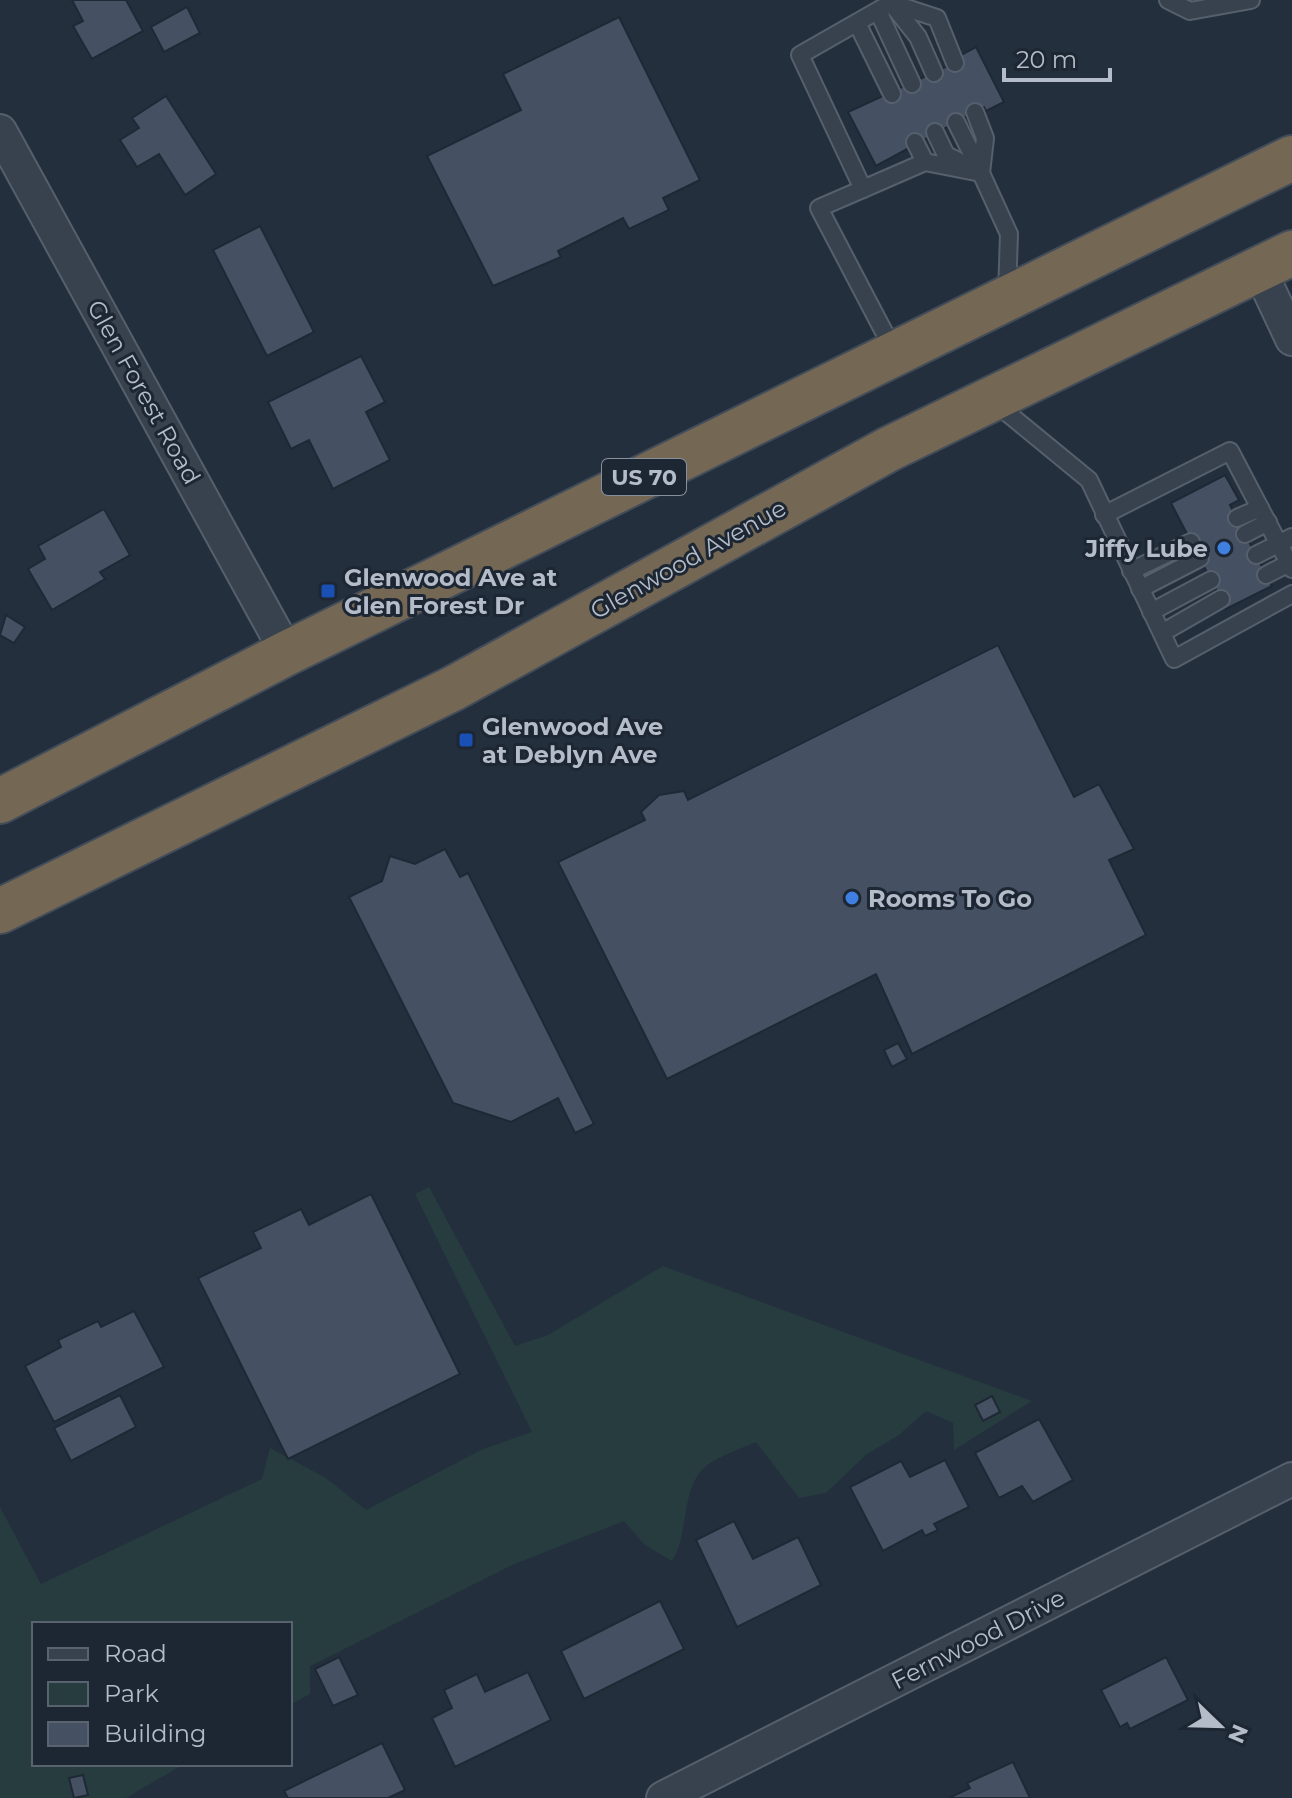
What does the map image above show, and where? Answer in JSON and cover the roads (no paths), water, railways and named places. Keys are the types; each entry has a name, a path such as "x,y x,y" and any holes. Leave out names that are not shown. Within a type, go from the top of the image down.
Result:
{"highway":[{"name":"US 70","path":"0,801 287,653 1292,158"},
{"name":"Glenwood Avenue","path":"0,911 454,688 889,449 1276,262"}],"street":[{"name":"Glen Forest Road","path":"0,131 287,653"},
{"path":"1276,262 1292,339"},
{"name":"Fernwood Drive","path":"663,1798 1292,1479"}],"lane":[{"path":"1168,0 1190,11 1251,0"},
{"path":"884,7 918,37 934,73"},
{"path":"884,7 912,84"},
{"path":"863,189 800,55 884,7 937,18 955,63"},
{"path":"857,23 892,94"},
{"path":"975,112 985,138 981,173"},
{"path":"956,122 1009,234 1007,298"},
{"path":"935,132 946,155 981,173"},
{"path":"915,142 925,162"},
{"path":"895,353 819,208 925,162 981,173"},
{"path":"989,399 1089,480 1174,659 1292,594"},
{"path":"1104,515 1230,451 1264,515 1285,541 1290,566 1266,575"},
{"path":"1237,518 1264,515"},
{"path":"1245,534 1264,515"},
{"path":"1256,555 1285,541"},
{"path":"1131,571 1191,542"},
{"path":"1140,589 1200,558"},
{"path":"1151,612 1211,580"},
{"path":"1162,633 1221,599"}],"place":[{"name":"Jiffy Lube","path":"1224,548"},
{"name":"Glenwood Ave at Glen Forest Dr","path":"328,591"},
{"name":"Glenwood Ave at Deblyn Ave","path":"466,740"},
{"name":"Rooms To Go","path":"852,898"}]}
